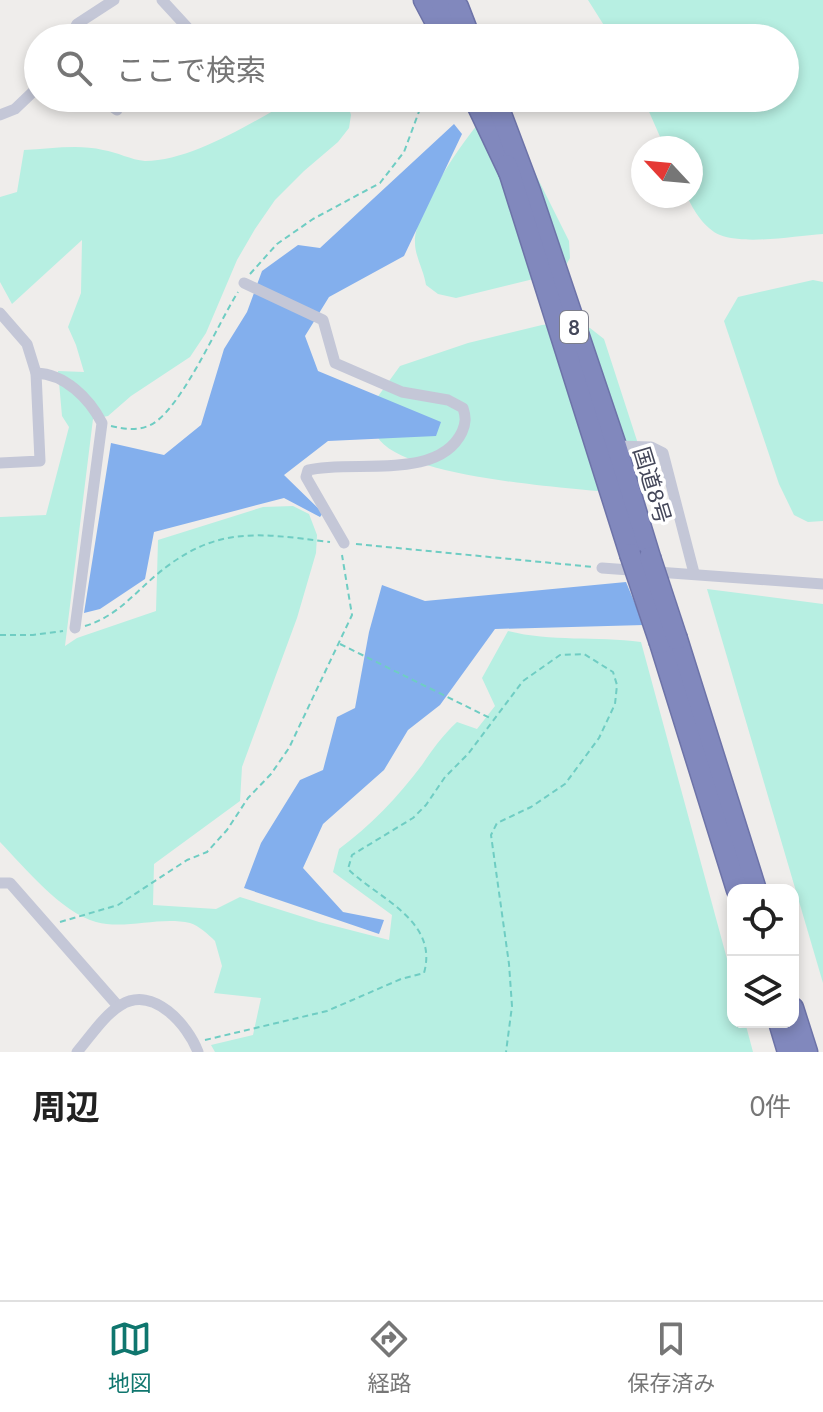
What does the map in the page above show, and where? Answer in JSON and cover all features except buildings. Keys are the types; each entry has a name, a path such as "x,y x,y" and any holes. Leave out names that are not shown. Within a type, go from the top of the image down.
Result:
{"highway":[{"path":"424,0 437,24"},
{"path":"440,0 451,24"},
{"path":"455,0 464,24"},
{"path":"469,0 478,24"},
{"path":"482,112 515,167"},
{"name":"国道8号","path":"489,112 515,167 616,446 640,556"},
{"name":"国道8号","path":"499,112 668,641 754,884"},
{"path":"505,112 515,167"},
{"name":"国道8号","path":"668,641 735,884"},
{"path":"799,1027 807,1052"},
{"path":"781,1028 788,1052"}],"street":[{"path":"77,24 114,0"},
{"path":"162,0 184,24"},
{"path":"0,115 15,109 24,100"},
{"path":"248,285 323,320 335,363 402,392 448,400 463,408 466,424 458,440 440,455 403,465 308,470 306,477 342,543"},
{"path":"0,313 27,344 36,373 40,461 0,463"},
{"path":"36,373 63,379 95,409 102,423 75,628"},
{"path":"616,446 651,447 663,453 694,573"},
{"path":"602,568 823,584"},
{"path":"0,883 10,883 118,1006"},
{"path":"77,1052 118,1006 139,999 166,1009 196,1047"}],"path":[{"path":"102,423 128,430 149,426 166,414 182,392 221,318 248,285 255,266 277,244 313,219 365,193 386,176 404,152 419,112"},
{"path":"0,635 33,635 89,625 115,612 181,555 215,541 246,534 602,568"},
{"path":"47,925 118,905 164,873 207,852 227,830 248,798 289,748 352,615 345,584 342,543"},
{"path":"339,644 492,719"},
{"path":"196,1047 327,1011 401,979 424,973 423,945 411,919 348,869 352,855 413,818 426,805 523,681 560,655 584,654 613,672 617,685 615,704 599,738 565,784 531,807 497,823 491,835 512,1006 506,1052"}],"green space":[{"path":"588,0 823,0 823,234 770,239 720,235 705,224 693,208 703,208 703,136 660,136 649,112 799,112 799,24 603,24"},
{"path":"271,112 350,112 351,115 349,128 338,142 275,200 255,229 237,260 206,333 190,357 131,396 108,416 93,419 65,646 77,638 156,611 158,540 263,507 293,506 309,514 317,535 316,553 297,618 242,767 240,801 154,864 153,905 216,909 240,897 389,940 392,915 333,872 339,849 394,799 457,722 477,729 495,706 482,678 508,631 541,637 641,642 727,959 727,1028 747,1028 753,1052 215,1052 211,1045 253,1035 261,998 214,993 222,966 212,938 190,923 178,921 107,924 83,917 44,888 0,842 0,517 46,515 69,427 62,416 58,371 84,372 68,327 81,293 82,240 12,304 0,282 0,197 17,192 24,150 84,147 145,161 183,154 223,138"},
{"path":"488,112 512,127 569,241 570,258 562,272 456,298 438,294 426,285 415,248 417,229 443,174"},
{"path":"813,280 823,282 823,521 808,522 794,515 779,484 724,321 738,297"},
{"path":"571,322 590,328 604,339 641,453 639,480 634,490 625,494 453,472 392,451 377,436 371,406 400,366 468,343 542,325"},
{"path":"707,589 823,604 823,983 799,901 799,884 794,884"}],"water":[{"path":"454,124 462,134 404,256 329,297 305,336 318,371 441,422 436,436 328,441 284,475 323,513 320,517 284,498 154,532 145,579 100,609 84,613 111,443 164,455 201,425 224,349 247,312 262,271 298,245 320,248"},
{"path":"626,582 644,625 495,629 440,705 408,730 384,770 323,824 303,868 343,912 384,920 379,934 244,888 261,843 300,780 323,770 337,717 355,708 369,632 382,585 425,601"}]}
